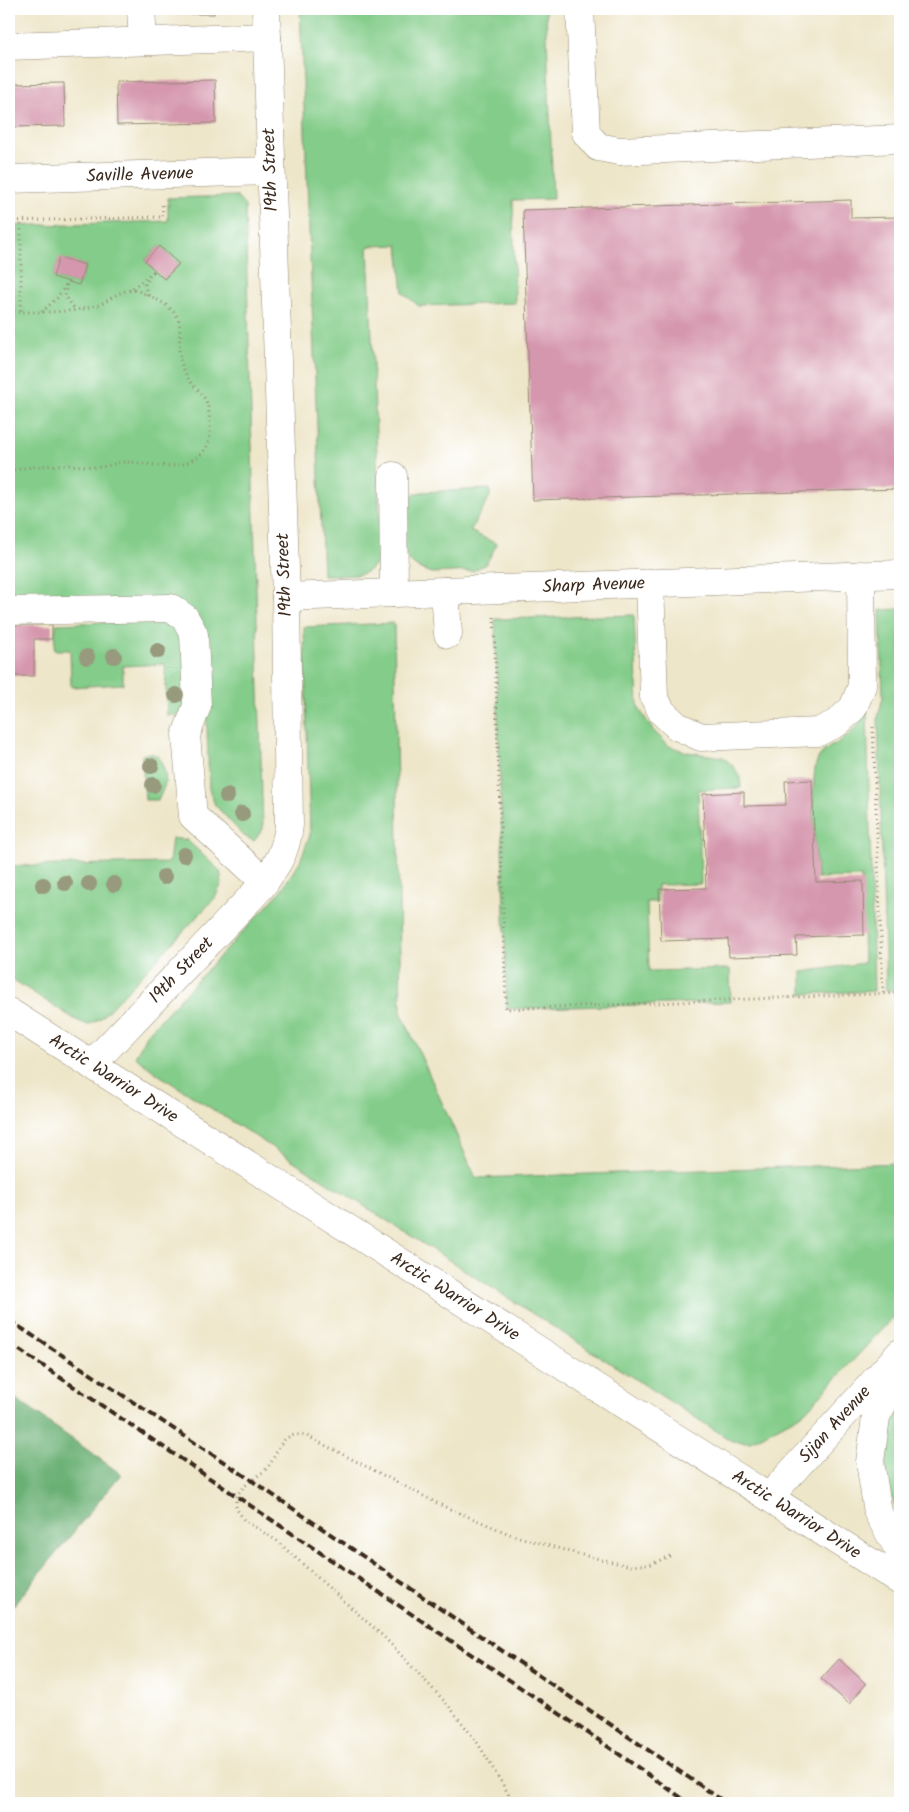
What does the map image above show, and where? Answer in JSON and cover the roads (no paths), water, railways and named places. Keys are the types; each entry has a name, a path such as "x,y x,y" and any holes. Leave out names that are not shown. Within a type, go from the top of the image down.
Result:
{"street":[{"path":"141,9 143,41"},
{"name":"19th Street","path":"91,1065 265,882 278,863 287,844 289,825 286,597 266,9"},
{"path":"580,9 586,133 598,147 619,151 900,139"},
{"path":"9,46 267,36"},
{"name":"Saville Avenue","path":"9,179 271,171"},
{"path":"393,476 394,593"},
{"name":"Sharp Avenue","path":"286,597 900,574"},
{"path":"650,583 654,697 662,712 677,726 701,737 818,732 837,723 853,708 862,686 861,575"},
{"path":"445,591 447,626"},
{"path":"9,611 171,608 186,618 194,634 197,706 186,736 193,816 265,882"},
{"name":"Arctic Warrior Drive","path":"9,1012 731,1475 769,1497 900,1581"},
{"name":"Sijan Avenue","path":"769,1497 900,1353"},
{"path":"900,1370 876,1417 870,1462 878,1513 900,1552"}],"railway":[{"path":"9,1320 251,1480 726,1803"},
{"path":"9,1343 689,1803"}]}
